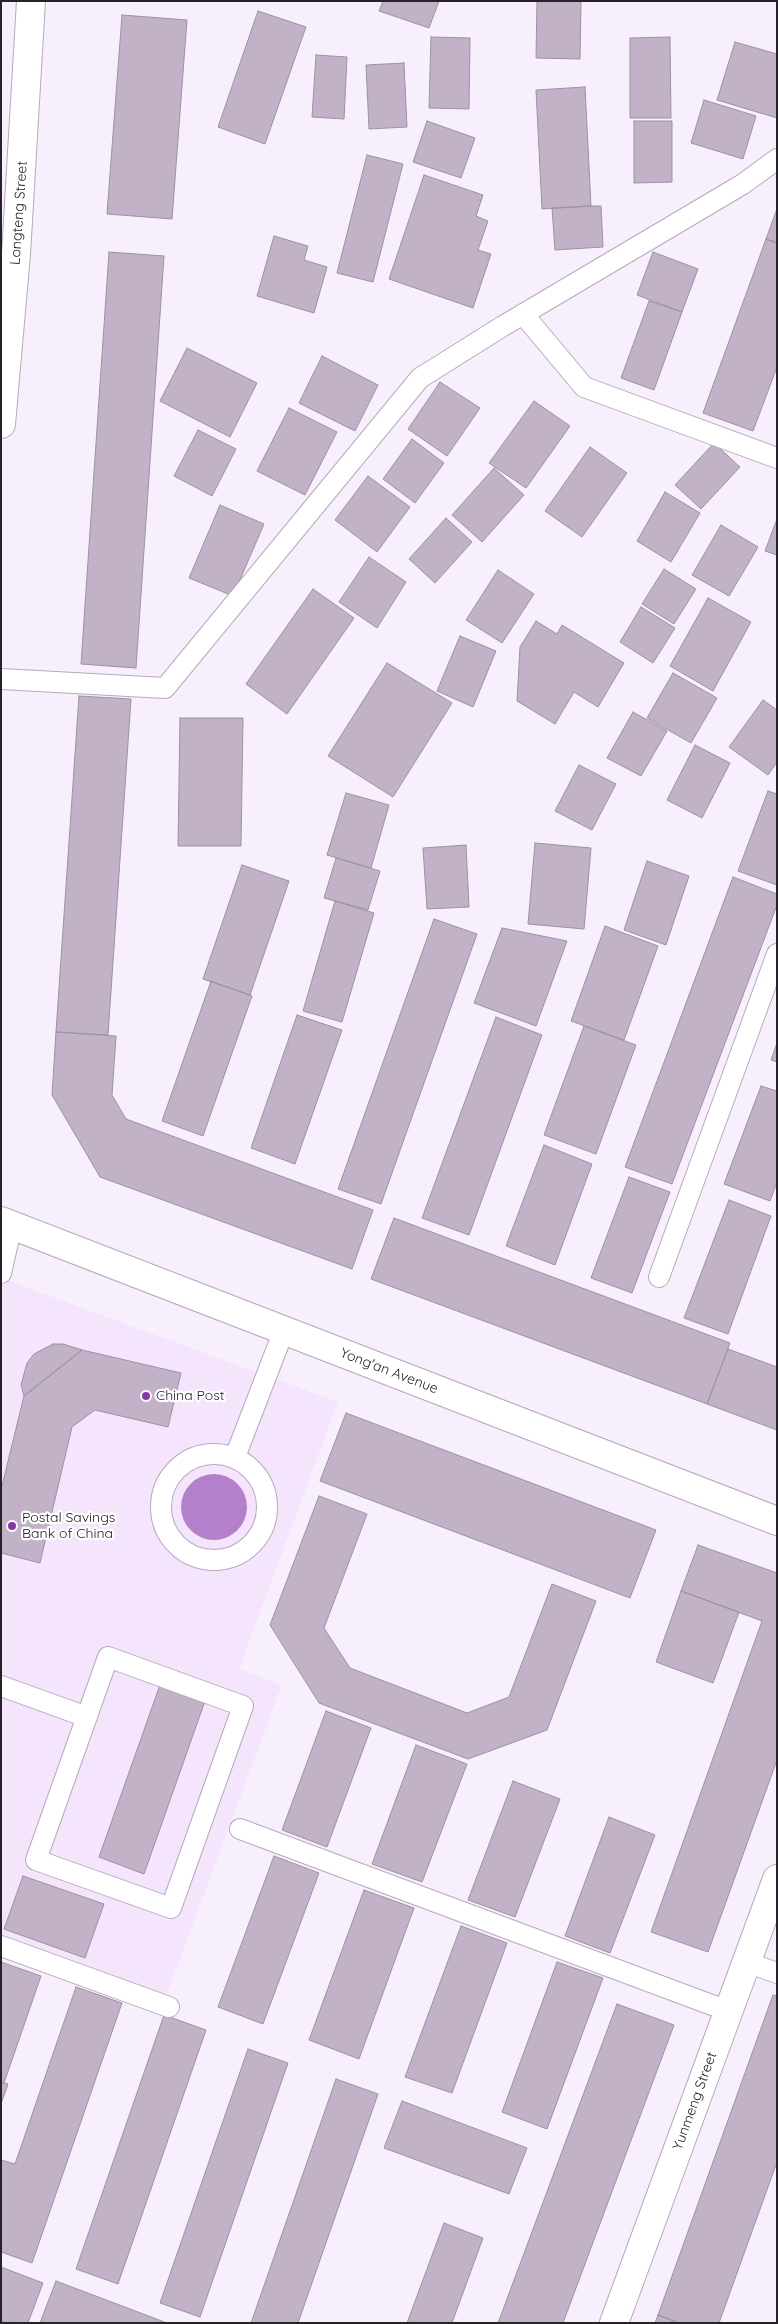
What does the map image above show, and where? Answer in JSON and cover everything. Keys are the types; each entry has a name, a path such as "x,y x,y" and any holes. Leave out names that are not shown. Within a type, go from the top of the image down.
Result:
{"main road":[{"name":"Longteng Street","path":"1,424 16,254 31,1"},
{"name":"Yong'an Avenue","path":"7,1223 777,1521"},
{"name":"Yunmeng Street","path":"614,2323 777,1878"}],"lane":[{"path":"1,679 165,688 420,378 523,314 743,184 777,159"},
{"path":"523,314 584,388 777,458"},
{"path":"659,1277 776,957"},
{"path":"1,1273 7,1223"},
{"path":"235,1457 284,1330"},
{"path":"212,1453 235,1457 253,1470 265,1488 268,1510 262,1531 246,1549 225,1560 209,1561 188,1554 171,1539 161,1518 162,1495 172,1474 190,1459 212,1453"},
{"path":"108,1657 243,1706 171,1908 36,1860 87,1717 108,1657"},
{"path":"1,1686 87,1717"},
{"path":"240,1829 728,2011"},
{"path":"1,1946 169,2007"},
{"path":"746,1962 777,1973"}],"shaded area":[{"path":"1,1278 338,1402 239,1669 282,1685 166,1996 1,1934"},
{"path":"214,1474 227,1476 237,1484 245,1494 247,1507 245,1520 237,1530 227,1538 214,1540 201,1538 191,1530 183,1520 181,1507 183,1494 191,1484 201,1476"}],"building":[{"path":"383,1 439,1 429,28 379,11"},
{"path":"537,1 581,1 580,59 536,58"},
{"path":"258,11 306,27 265,144 218,127"},
{"path":"122,15 187,20 172,219 107,214"},
{"path":"431,37 470,38 469,109 429,108"},
{"path":"670,37 671,118 630,118 630,38"},
{"path":"735,42 777,54 777,118 717,100"},
{"path":"316,55 347,57 344,119 312,117"},
{"path":"404,63 407,127 369,129 366,65"},
{"path":"585,87 591,206 542,209 536,90"},
{"path":"704,100 756,116 743,159 691,143"},
{"path":"427,121 475,138 461,178 413,162"},
{"path":"634,121 672,121 672,182 634,183"},
{"path":"367,155 403,164 373,282 337,273"},
{"path":"424,175 483,195 476,216 488,221 478,250 491,254 473,308 389,279"},
{"path":"601,206 603,247 555,250 552,208"},
{"path":"777,209 777,243 766,239"},
{"path":"274,236 308,246 304,260 327,267 314,313 257,296"},
{"path":"766,239 777,243 777,367 753,431 703,413"},
{"path":"109,252 164,256 136,668 81,664"},
{"path":"653,252 698,269 682,312 637,295"},
{"path":"649,301 682,312 654,390 621,378"},
{"path":"187,348 257,383 230,437 160,401"},
{"path":"322,356 378,385 355,431 299,403"},
{"path":"440,382 480,408 447,456 408,429"},
{"path":"534,401 570,426 526,488 489,463"},
{"path":"289,408 337,432 305,495 257,471"},
{"path":"198,430 236,449 212,496 174,476"},
{"path":"412,439 444,463 415,503 383,479"},
{"path":"714,443 740,467 701,509 675,485"},
{"path":"590,447 627,473 582,537 545,511"},
{"path":"494,468 524,495 482,542 452,515"},
{"path":"368,476 410,507 377,552 335,520"},
{"path":"665,492 700,513 671,562 637,541"},
{"path":"220,505 264,524 233,596 189,578"},
{"path":"446,518 472,542 435,583 409,559"},
{"path":"777,519 777,555 765,551"},
{"path":"721,525 758,547 729,596 692,575"},
{"path":"369,557 406,582 377,628 339,602"},
{"path":"664,569 696,589 674,624 642,604"},
{"path":"498,570 534,594 502,643 466,620"},
{"path":"313,589 354,618 287,714 246,684"},
{"path":"708,598 751,622 713,691 670,666"},
{"path":"641,607 675,628 653,663 620,642"},
{"path":"536,621 557,634 562,625 624,663 598,707 574,692 555,724 517,701 520,647"},
{"path":"460,636 496,651 473,707 437,691"},
{"path":"387,663 452,703 393,797 328,756"},
{"path":"673,673 717,698 691,743 647,718"},
{"path":"79,696 131,699 108,1035 56,1032"},
{"path":"763,700 777,710 777,762 768,775 729,747"},
{"path":"633,712 667,731 641,776 607,758"},
{"path":"180,718 243,718 241,846 178,846"},
{"path":"695,745 730,763 702,818 667,800"},
{"path":"579,765 616,784 592,830 555,811"},
{"path":"768,791 777,794 777,885 738,871"},
{"path":"346,793 389,805 371,868 327,855"},
{"path":"535,843 591,848 584,929 528,924"},
{"path":"466,845 469,907 427,909 423,848"},
{"path":"336,858 380,871 368,910 324,898"},
{"path":"647,861 689,876 666,945 624,930"},
{"path":"242,865 289,881 250,995 203,979"},
{"path":"733,877 777,894 777,905 672,1184 625,1167"},
{"path":"335,901 374,913 342,1022 303,1011"},
{"path":"434,919 477,934 381,1204 338,1189"},
{"path":"605,926 658,946 624,1040 571,1021"},
{"path":"502,928 567,941 536,1026 474,1003"},
{"path":"211,981 252,996 203,1136 162,1121"},
{"path":"297,1015 342,1030 295,1164 251,1148"},
{"path":"496,1017 542,1035 469,1235 422,1218"},
{"path":"584,1026 636,1045 596,1154 544,1135"},
{"path":"56,1032 116,1036 112,1095 126,1119 373,1210 352,1269 100,1177 52,1095"},
{"path":"777,1043 777,1062 771,1060"},
{"path":"761,1086 777,1091 777,1182 770,1201 724,1184"},
{"path":"544,1145 592,1164 555,1265 506,1246"},
{"path":"629,1177 670,1192 632,1293 591,1278"},
{"path":"729,1200 771,1216 728,1334 684,1318"},
{"path":"394,1218 730,1343 707,1404 371,1279"},
{"path":"53,1344 63,1344 82,1350 24,1396 21,1385 27,1363 34,1354"},
{"path":"728,1349 777,1367 777,1430 707,1404"},
{"path":"82,1350 181,1373 168,1427 95,1410 72,1427 40,1563 1,1553 1,1490 24,1396"},
{"path":"346,1413 656,1530 630,1598 320,1481"},
{"path":"319,1496 367,1514 324,1628 350,1668 467,1713 509,1697 552,1584 596,1601 547,1730 468,1759 319,1703 270,1625"},
{"path":"698,1545 777,1573 777,1760 708,1952 651,1932 762,1621 681,1591"},
{"path":"681,1591 739,1612 713,1683 656,1662"},
{"path":"160,1685 205,1701 144,1874 99,1857"},
{"path":"326,1711 371,1728 327,1847 282,1830"},
{"path":"416,1745 467,1764 422,1882 372,1864"},
{"path":"513,1781 560,1799 515,1917 468,1900"},
{"path":"609,1817 655,1835 610,1953 565,1936"},
{"path":"274,1856 319,1873 263,2024 218,2007"},
{"path":"23,1876 104,1904 85,1958 4,1929"},
{"path":"364,1890 414,1908 359,2059 309,2040"},
{"path":"461,1926 507,1943 452,2093 405,2077"},
{"path":"1,1962 41,1976 4,2083 1,2082"},
{"path":"557,1962 603,1978 547,2129 502,2112"},
{"path":"76,1987 122,2003 32,2263 1,2252 1,2160 15,2164"},
{"path":"773,1995 777,1996 777,2162 719,2323 679,2323 658,2315"},
{"path":"617,2004 674,2025 563,2323 498,2323"},
{"path":"164,2015 206,2030 118,2284 76,2269"},
{"path":"248,2049 288,2063 200,2317 160,2303"},
{"path":"336,2079 378,2094 298,2323 251,2323"},
{"path":"1,2082 8,2084 1,2104"},
{"path":"402,2101 527,2148 509,2194 384,2148"},
{"path":"444,2223 483,2238 452,2323 407,2323"},
{"path":"1,2267 43,2283 28,2323 1,2322"},
{"path":"56,2281 167,2323 40,2323"},
{"path":"658,2315 679,2323 655,2323"}],"place":[{"name":"China Post","path":"146,1396"},
{"name":"Postal Savings Bank of China","path":"12,1526"}]}
